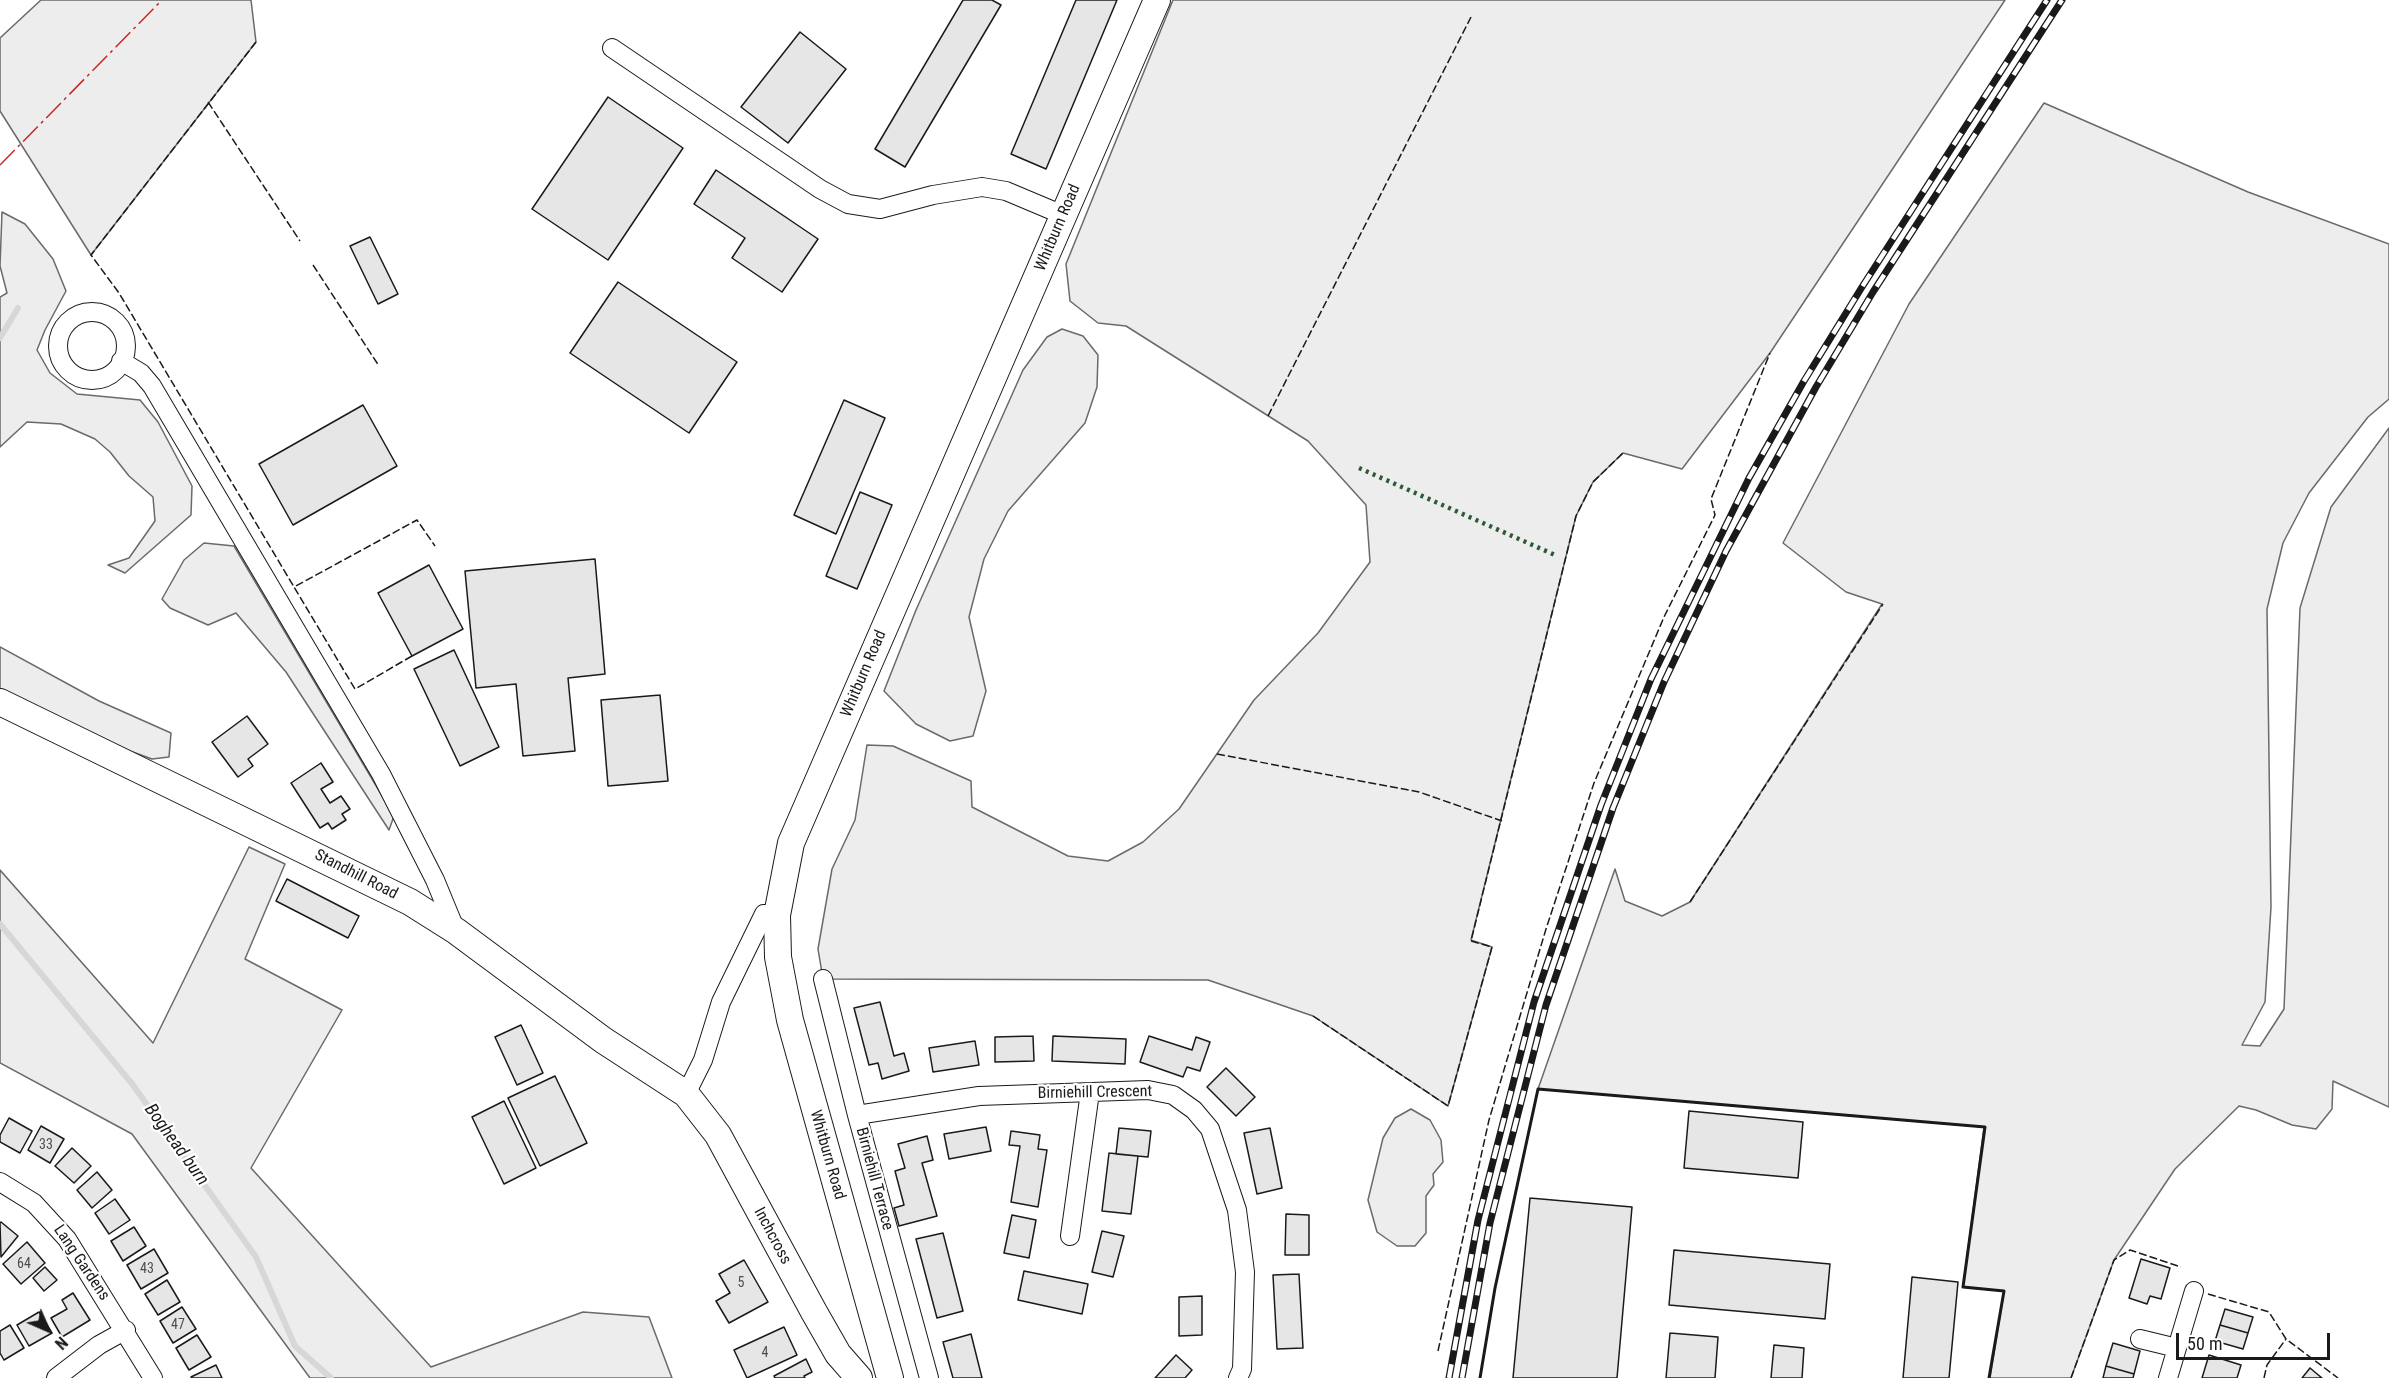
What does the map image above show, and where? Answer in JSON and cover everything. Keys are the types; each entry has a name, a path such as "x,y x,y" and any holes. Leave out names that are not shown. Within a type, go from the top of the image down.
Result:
{"main road":[{"name":"Whitburn Road","path":"890,1378 790,1020 777,957 777,915 792,843 1157,0"},
{"name":"Standhill Road","path":"0,702 410,902 456,931 603,1040 686,1094"},
{"name":"Inchcross","path":"686,1094 718,1135 833,1346 858,1378"}],"street":[{"path":"612,48 820,189 848,204 880,209 933,195 982,187 1006,190 1064,215"},
{"path":"122,361 141,373 152,386 381,774 435,880 456,931"},
{"path":"686,1094 703,1060 721,1002 764,914 777,915"},
{"name":"Birniehill Terrace","path":"823,979 857,1115 929,1378"},
{"name":"Birniehill Crescent","path":"857,1115 979,1096 1148,1090 1173,1095 1194,1110 1210,1129 1238,1210 1245,1272 1242,1369 1238,1378"},
{"path":"1070,1236 1090,1092"},
{"name":"Lang Gardens","path":"0,1182 34,1203 67,1239 126,1330 153,1378"},
{"path":"2168,1378 2194,1291"},
{"path":"56,1378 99,1345 126,1330"},
{"path":"2140,1339 2177,1348"}],"shaded area":[{"path":"41,0 251,0 256,42 91,255 0,111 0,38"},
{"path":"1173,0 2005,0 1770,353 1682,469 1623,453 1593,482 1576,516 1471,940 1492,947 1448,1106 1313,1016 1208,980 823,979 818,949 832,869 855,820 867,745 893,746 971,781 972,807 1068,856 1108,861 1143,842 1179,809 1254,700 1318,633 1370,562 1366,505 1308,441 1126,326 1098,323 1070,301 1066,264"},
{"path":"2044,103 2248,192 2389,244 2389,399 2368,417 2309,493 2283,543 2267,609 2271,907 2265,1002 2242,1045 2260,1046 2284,1009 2300,608 2331,507 2389,428 2389,1107 2333,1081 2332,1109 2316,1129 2292,1125 2256,1110 2239,1106 2175,1169 2114,1260 2071,1378 1990,1378 2004,1291 1963,1287 1984,1127 1538,1089 1615,869 1625,901 1662,916 1690,902 1882,604 1846,592 1783,543 1909,304"},
{"path":"2,212 25,224 53,259 66,291 37,350 50,373 77,394 140,400 158,422 192,486 191,515 125,573 108,565 129,558 155,521 153,497 129,476 110,452 95,439 61,424 27,422 0,447 0,297 7,293 0,266"},
{"path":"1062,329 1083,336 1098,355 1097,387 1085,423 1008,511 984,559 969,617 986,691 973,736 950,741 916,724 884,691 916,610 1023,370 1047,337"},
{"path":"204,543 234,546 394,816 389,830 286,672 236,613 208,625 170,608 162,599 184,560"},
{"path":"0,647 99,701 171,733 169,757 152,759 130,751 0,690"},
{"path":"249,847 285,864 245,959 342,1010 251,1168 431,1367 583,1312 649,1317 672,1378 310,1378 132,1134 0,1063 0,870 153,1043"},
{"path":"1411,1109 1430,1120 1441,1140 1443,1162 1433,1174 1434,1185 1426,1196 1426,1233 1415,1246 1397,1246 1377,1232 1368,1200 1383,1138 1395,1118"}],"building":[{"path":"963,0 992,0 1001,5 905,167 875,149"},
{"path":"1076,0 1117,0 1046,169 1011,154"},
{"path":"800,32 846,69 788,143 741,107"},
{"path":"608,97 683,148 608,260 532,209"},
{"path":"716,170 818,239 782,292 732,258 745,238 694,204"},
{"path":"370,237 398,294 378,304 350,246"},
{"path":"618,282 737,362 689,433 570,353"},
{"path":"844,400 885,418 836,534 794,515"},
{"path":"363,405 397,466 293,525 259,464"},
{"path":"860,492 892,505 857,589 826,576"},
{"path":"595,559 605,674 568,678 575,751 523,756 516,684 476,688 465,571"},
{"path":"429,565 463,629 412,656 378,593"},
{"path":"454,650 499,747 460,766 414,669"},
{"path":"660,695 668,781 608,786 601,700"},
{"path":"247,716 268,744 248,759 253,766 238,777 212,742"},
{"path":"321,763 333,782 321,789 330,803 341,796 350,809 342,814 346,820 332,829 328,823 320,828 291,783"},
{"path":"287,879 359,916 348,938 276,901"},
{"path":"880,1002 894,1056 904,1053 909,1071 882,1079 878,1063 869,1065 854,1008"},
{"path":"521,1025 543,1073 517,1085 495,1037"},
{"path":"1033,1036 1034,1061 995,1062 995,1037"},
{"path":"1053,1036 1126,1039 1125,1064 1052,1061"},
{"path":"1149,1036 1192,1050 1196,1037 1210,1042 1200,1071 1187,1067 1183,1077 1140,1062"},
{"path":"975,1041 979,1065 933,1072 929,1048"},
{"path":"1226,1068 1255,1097 1236,1116 1207,1087"},
{"path":"555,1076 587,1143 540,1166 508,1098"},
{"path":"504,1101 536,1168 504,1184 472,1117"},
{"path":"1689,1111 1803,1122 1798,1178 1684,1168"},
{"path":"9,1118 32,1131 20,1153 0,1142 0,1135"},
{"path":"41,1126 64,1139 50,1163 28,1150"},
{"path":"986,1127 991,1151 949,1159 944,1134"},
{"path":"1119,1128 1151,1131 1148,1157 1116,1154"},
{"path":"1270,1128 1282,1188 1257,1194 1244,1133"},
{"path":"1011,1131 1040,1135 1038,1149 1047,1150 1038,1207 1011,1202 1020,1146 1009,1145"},
{"path":"927,1136 933,1160 922,1163 937,1216 899,1226 894,1208 904,1205 895,1171 905,1168 898,1144"},
{"path":"72,1148 91,1166 74,1183 55,1166"},
{"path":"1109,1153 1138,1156 1131,1214 1102,1211"},
{"path":"97,1172 112,1190 92,1208 77,1190"},
{"path":"1530,1198 1632,1207 1617,1378 1513,1378"},
{"path":"115,1199 130,1220 109,1234 95,1213"},
{"path":"1286,1214 1309,1215 1309,1255 1285,1255"},
{"path":"1012,1215 1036,1220 1029,1258 1004,1253"},
{"path":"0,1223 18,1236 1,1257"},
{"path":"134,1227 146,1246 123,1261 111,1241"},
{"path":"1102,1231 1124,1236 1113,1277 1092,1272"},
{"path":"943,1233 963,1311 937,1318 916,1239"},
{"path":"27,1242 45,1263 21,1284 3,1264"},
{"path":"154,1249 168,1273 141,1289 127,1265"},
{"path":"1674,1250 1830,1264 1825,1319 1669,1305"},
{"path":"2141,1259 2170,1268 2161,1299 2150,1296 2147,1304 2129,1298"},
{"path":"744,1260 768,1302 729,1323 716,1301 730,1293 719,1274"},
{"path":"45,1267 57,1280 44,1291 33,1278"},
{"path":"1024,1271 1088,1284 1082,1314 1018,1300"},
{"path":"1299,1274 1303,1348 1277,1349 1273,1275"},
{"path":"1912,1277 1958,1282 1949,1378 1903,1378"},
{"path":"167,1280 180,1302 158,1315 145,1294"},
{"path":"73,1293 90,1320 62,1337 51,1318 67,1309 62,1300"},
{"path":"1202,1296 1202,1335 1179,1336 1179,1297"},
{"path":"182,1307 196,1329 173,1343 160,1321"},
{"path":"2225,1309 2253,1317 2248,1333 2220,1325"},
{"path":"39,1312 52,1333 29,1346 17,1325"},
{"path":"10,1325 24,1348 4,1360 0,1353 0,1331"},
{"path":"2220,1325 2248,1333 2243,1349 2215,1341"},
{"path":"784,1327 797,1355 747,1378 734,1350"},
{"path":"1670,1333 1718,1337 1715,1378 1666,1378"},
{"path":"971,1334 982,1378 953,1378 943,1342"},
{"path":"197,1335 211,1357 189,1370 176,1348"},
{"path":"2113,1343 2140,1351 2134,1374 2106,1366"},
{"path":"1774,1345 1804,1348 1802,1378 1771,1378"},
{"path":"1176,1355 1192,1370 1185,1378 1155,1378"},
{"path":"2209,1355 2241,1365 2237,1378 2202,1378"},
{"path":"806,1359 812,1372 804,1376 805,1378 775,1378 774,1376"},
{"path":"216,1365 222,1378 191,1377"},
{"path":"2106,1366 2134,1374 2133,1378 2103,1378"},
{"path":"2310,1368 2322,1378 2302,1378"}],"waterway":[{"path":"0,338 18,308"},
{"name":"Boghead burn","path":"0,924 133,1085 256,1257 295,1346 331,1378"}],"railway":[{"path":"1449,1378 1478,1220 1534,1002 1601,805 1651,679 1749,478 1804,381 2047,0"},
{"path":"1462,1378 1490,1223 1546,1005 1613,808 1664,682 1726,551 1816,387 1873,292 2062,0"}],"hedge":[{"path":"1359,468 1555,555"}],"fence":[{"path":"1268,416 1471,17"},
{"path":"256,42 91,255 119,293 294,587"},
{"path":"208,102 300,241"},
{"path":"313,265 379,366"},
{"path":"1438,1351 1489,1120 1546,929 1594,783 1664,617 1715,515 1711,499 1770,353"},
{"path":"1313,1016 1448,1106 1492,947 1471,941 1576,516 1593,482 1623,453"},
{"path":"412,656 355,689 294,587 417,520 435,546"},
{"path":"1690,902 1883,604"},
{"path":"1217,754 1419,792 1502,821"},
{"path":"2071,1378 2114,1260 2130,1250 2181,1267"},
{"path":"2208,1294 2269,1312 2286,1339 2338,1378"},
{"path":"2264,1378 2267,1365 2286,1339"}],"wall":[{"path":"1480,1378 1495,1288 1538,1089 1985,1127 1963,1287 2004,1291 1989,1378"}],"power":[{"path":"0,165 162,0"}]}
